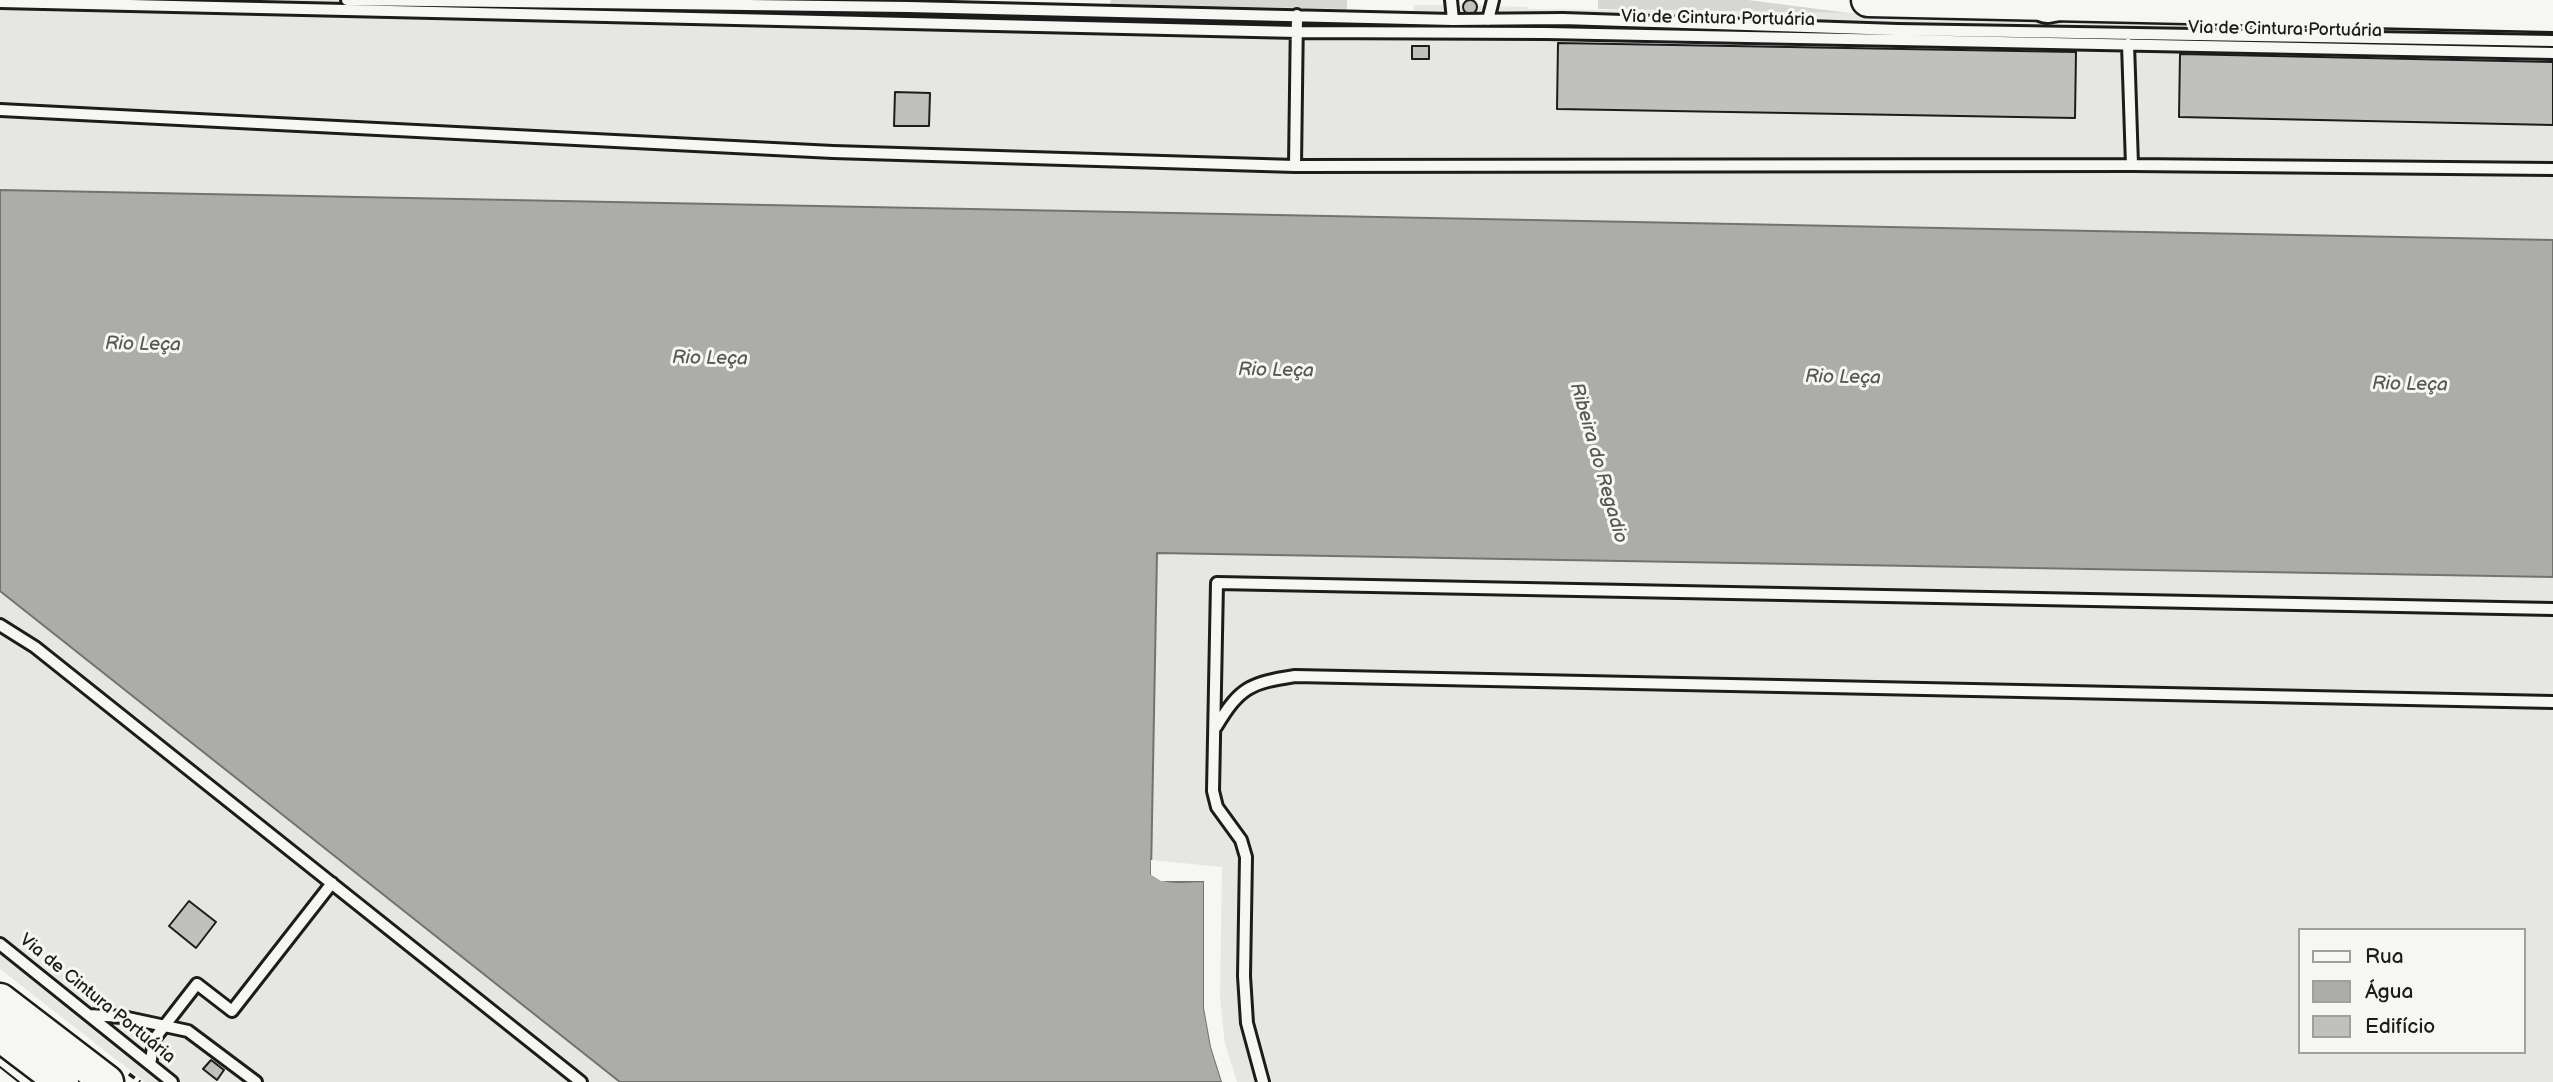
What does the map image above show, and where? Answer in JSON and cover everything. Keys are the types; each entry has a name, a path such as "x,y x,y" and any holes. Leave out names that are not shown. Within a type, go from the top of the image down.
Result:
{"main road":[{"path":"1868,0 2055,1 2553,15"},
{"path":"0,1000 107,1082"},
{"path":"0,1035 62,1082"}],"lane":[{"name":"Via de Cintura Portuária","path":"347,0 920,7 1453,20 1577,19 1898,30 2553,41"},
{"path":"1451,0 1453,20"},
{"path":"1488,20 1493,0"},
{"name":"Via de Cintura Portuária","path":"0,2 1297,32 1546,33 2553,53"},
{"path":"1295,166 1297,15"},
{"path":"2128,44 2132,165"},
{"path":"0,110 832,152 1295,166 2132,165 2553,169"},
{"path":"1263,1082 1247,1023 1244,976 1246,857 1241,840 1217,807 1213,792 1217,583 2553,609"},
{"path":"0,625 35,647 581,1082"},
{"path":"1214,730 1232,700 1259,682 1295,677 2553,702"},
{"path":"150,1065 155,1038 197,984 232,1011 332,883"},
{"name":"Via de Cintura Portuária","path":"0,944 172,1082"},
{"path":"89,1015 123,1017 188,1031 257,1082"}],"shaded area":[{"path":"0,0 900,0 1414,11 1414,5 1458,5 1528,9 2553,26 2553,240 0,191"},
{"path":"1111,0 1347,0 1347,9 1110,4"},
{"path":"1598,0 1748,0 1849,13 1598,9"},
{"path":"1157,553 2553,577 2553,1082 1237,1082 1225,1044 1220,998 1222,867 1151,860"},
{"path":"0,591 620,1082 145,1082 0,969"}],"water":[{"path":"0,190 2553,240 2553,577 1157,553 1151,874 1170,881 1204,881 1204,1008 1211,1047 1222,1082 620,1082 0,591"}],"pier":[{"path":"1151,860 1155,860 1155,873 1162,878 1204,877 1208,880 1208,1008 1214,1046 1225,1082 1222,1082 1211,1047 1204,1008 1204,881 1161,881 1151,875"}],"building":[{"path":"1467,0 1473,0 1477,7 1473,14 1467,14 1463,10 1463,4"},
{"path":"1558,43 2076,52 2075,118 1557,109"},
{"path":"1412,46 1429,46 1429,59 1412,59"},
{"path":"2180,54 2553,62 2553,125 2179,117"},
{"path":"895,92 930,93 929,126 894,126"},
{"path":"189,901 216,922 196,948 169,926"},
{"path":"211,1060 224,1070 217,1080 203,1069"}],"tram line":[{"path":"0,1067 19,1082"}],"water label":[{"name":"Rio Leça","path":"143,345"},
{"name":"Rio Leça","path":"710,359"},
{"name":"Rio Leça","path":"1276,371"},
{"name":"Rio Leça","path":"1843,378"},
{"name":"Rio Leça","path":"2410,385"},
{"name":"Ribeira do Regadio","path":"1598,463"}]}
